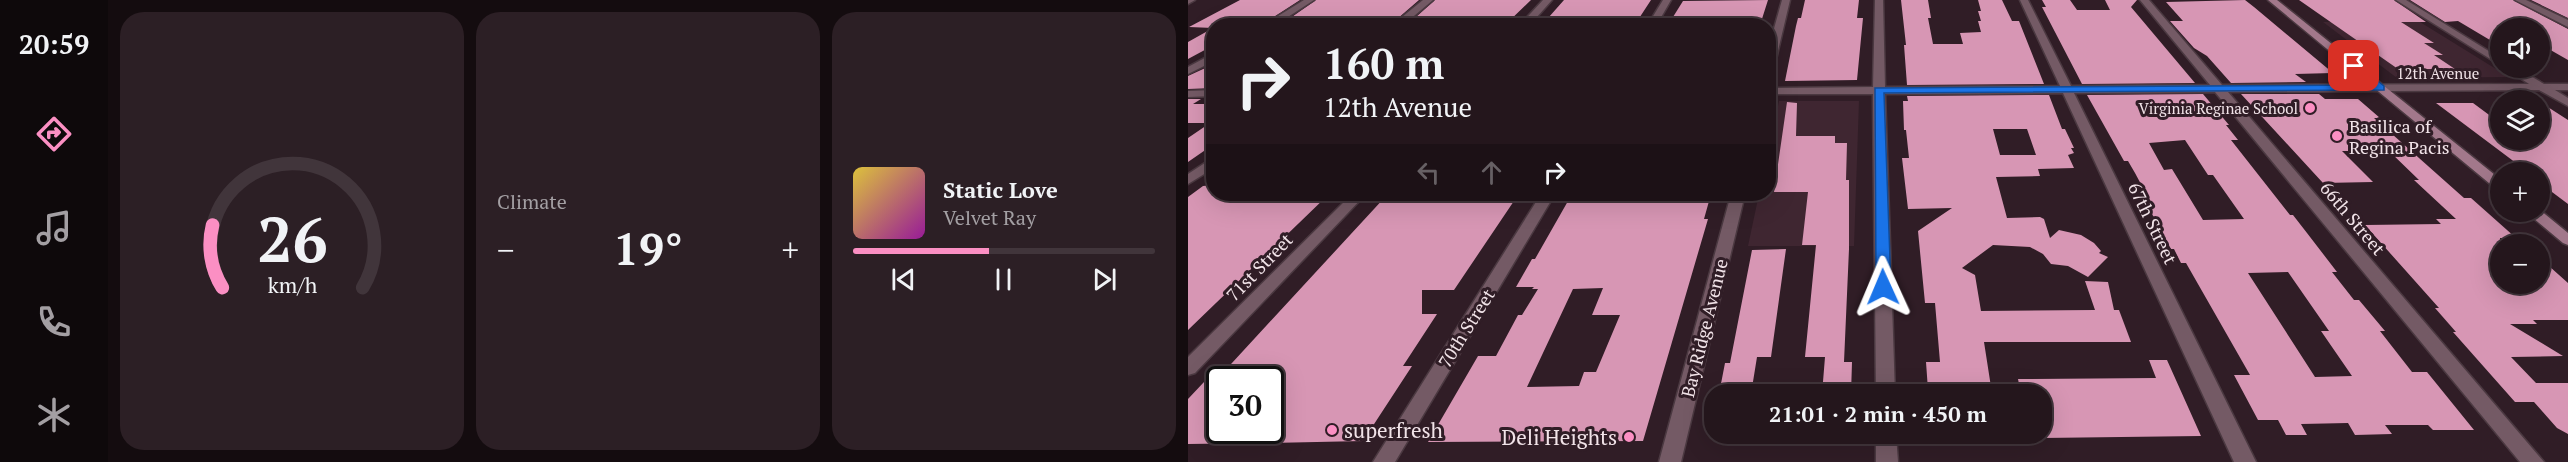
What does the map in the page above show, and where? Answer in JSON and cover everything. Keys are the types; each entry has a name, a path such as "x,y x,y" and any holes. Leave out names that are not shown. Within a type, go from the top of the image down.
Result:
{"main road":[{"path":"2272,0 2490,177"},
{"path":"2546,222 2568,240"}],"street":[{"path":"1280,18 1310,0"},
{"path":"1405,18 1429,0"},
{"path":"1531,18 1548,0"},
{"path":"1656,18 1667,0"},
{"path":"1776,40 1786,0"},
{"path":"1879,0 1885,384"},
{"name":"67th Street","path":"2024,0 2246,462"},
{"name":"66th Street","path":"2144,0 2533,462"},
{"path":"2400,0 2490,56"},
{"path":"2519,0 2568,24"},
{"path":"1188,71 1206,61"},
{"path":"2527,78 2568,103"},
{"name":"12th Avenue","path":"1776,91 2568,87"},
{"path":"1188,94 1206,93"},
{"path":"1188,180 1206,166"},
{"name":"71st Street","path":"1188,368 1352,201"},
{"name":"70th Street","path":"1384,462 1544,201"},
{"name":"Bay Ridge Avenue","path":"1670,462 1736,201"},
{"path":"1886,444 1887,462"}],"shaded area":[{"path":"2323,22 2420,22 2490,65 2490,77 2397,78"},
{"path":"1779,101 1859,101 1854,246 1748,246 1758,201 1776,201 1776,116"}],"building":[{"path":"1240,0 1300,0 1272,18 1206,18"},
{"path":"1316,0 1419,0 1398,18 1290,18"},
{"path":"1435,0 1531,0 1512,18 1415,18"},
{"path":"1564,0 1651,0 1639,18 1548,18"},
{"path":"1768,0 1762,18 1672,18 1683,1"},
{"path":"1805,0 1859,0 1857,18 1863,18 1857,80 1785,81 1796,26 1798,18 1801,18"},
{"path":"1901,0 1928,0 1931,18 1928,18 1933,44 1963,44 1960,33 1981,32 1978,11 1981,11 1978,0 2002,0 2012,21 2019,21 2044,84 1907,85 1904,45 1906,45"},
{"path":"2042,0 2070,0 2077,10 2110,10 2105,0 2137,0 2131,7 2195,83 2082,84 2042,7 2046,7"},
{"path":"2245,0 2333,73 2295,74 2306,82 2231,83 2207,56 2194,48 2170,21 2183,21 2166,2"},
{"path":"2299,0 2394,0 2426,22 2401,22 2434,43 2424,43 2443,55 2434,55 2455,69 2398,69"},
{"path":"2410,0 2513,0 2547,18 2490,18 2490,40 2458,21 2445,22"},
{"path":"2531,0 2568,0 2568,18"},
{"path":"1206,18 1206,28 1189,27"},
{"path":"2550,20 2568,29 2568,60 2550,50"},
{"path":"1206,32 1206,49 1188,59 1188,42"},
{"path":"1206,68 1206,88 1188,89 1188,76"},
{"path":"2203,94 2229,125 2226,125 2238,140 2231,140 2337,272 2332,272 2354,300 2359,300 2385,331 2380,331 2412,372 2427,372 2474,430 2433,430 2428,425 2385,425 2392,434 2355,435 2348,423 2301,424 2307,435 2286,435 2278,420 2258,420 2234,375 2250,375 2186,263 2181,263 2174,249 2171,249 2145,201 2150,201 2135,173 2128,161 2124,161 2087,95","holes":["2185,140 2208,175 2213,175 2244,219 2203,220 2172,169 2164,170 2149,143","2288,272 2329,331 2321,331 2352,376 2315,377 2248,273"]},
{"path":"2241,94 2319,94 2325,99 2358,99 2380,118 2374,118 2464,198 2471,198 2490,215 2490,222 2498,222 2512,234 2490,234 2490,294 2550,294 2550,267 2568,283 2568,320 2533,320 2537,324 2510,324 2563,356 2511,357 2536,383 2568,383 2568,434 2557,428 2534,402 2515,402 2453,332 2456,332 2435,308 2439,308 2365,225 2441,224 2436,219 2456,219 2414,180 2419,180 2389,151 2342,151 2373,182 2323,183"},
{"path":"2049,95 2062,129 2065,129 2074,148 2071,148 2074,153 2068,155 2074,168 2038,169 2040,176 1996,177 2007,218 2040,217 2044,219 2050,238 2059,230 2081,235 2094,243 2101,251 2099,253 2108,257 2088,277 2068,266 2051,264 2043,254 2030,247 1993,245 1962,268 1975,275 1981,311 2095,310 2085,281 2108,282 2114,310 2119,310 2131,342 1984,342 1991,384 1928,384 1926,362 1940,362 1935,303 1925,303 1918,231 1952,208 1908,209 1902,158 1909,158 1906,130 1904,130 1903,101 1908,101 1907,96","holes":["1993,129 2027,129 2036,155 2000,155"]},
{"path":"1188,99 1201,99 1193,104 1206,104 1206,123 1188,123"},
{"path":"1787,102 1797,103 1796,136 1835,136 1835,143 1847,143 1849,249 1844,362 1852,362 1851,384 1823,384 1825,357 1805,357 1816,245 1802,245 1808,192 1776,192"},
{"path":"2436,103 2473,103 2490,116 2490,144"},
{"path":"2550,108 2568,120 2568,204 2550,190 2550,162 2515,162 2499,150 2550,150"},
{"path":"1206,126 1206,150 1188,162 1188,138"},
{"path":"1206,186 1206,201 1322,201 1188,330 1188,197"},
{"path":"1381,201 1514,201 1454,290 1422,290 1422,314 1437,314 1403,366 1412,366 1363,441 1284,443 1284,366 1229,366"},
{"path":"1568,201 1709,201 1704,219 1708,219 1643,441 1428,442 1478,356 1496,356 1518,315 1522,315 1538,289 1516,287 1532,259 1535,259","holes":["1603,288 1592,315 1620,315 1596,372 1584,372 1579,386 1527,387 1573,289"]},
{"path":"1786,249 1771,357 1757,357 1753,384 1721,384 1725,363 1730,363 1752,250"},
{"path":"2149,360 2167,360 2201,436 2052,438 2052,384 2019,384 2018,379 2156,378"},
{"path":"1206,380 1206,444 1188,444 1188,399"}],"place":[{"name":"Virginia Reginae School","path":"2310,108"},
{"name":"Basilica of Regina Pacis","path":"2337,136"},
{"name":"superfresh","path":"1332,430"},
{"name":"Deli Heights","path":"1629,437"}],"route":[{"path":"1883,287 1879,90 2381,88 2354,66"}]}
